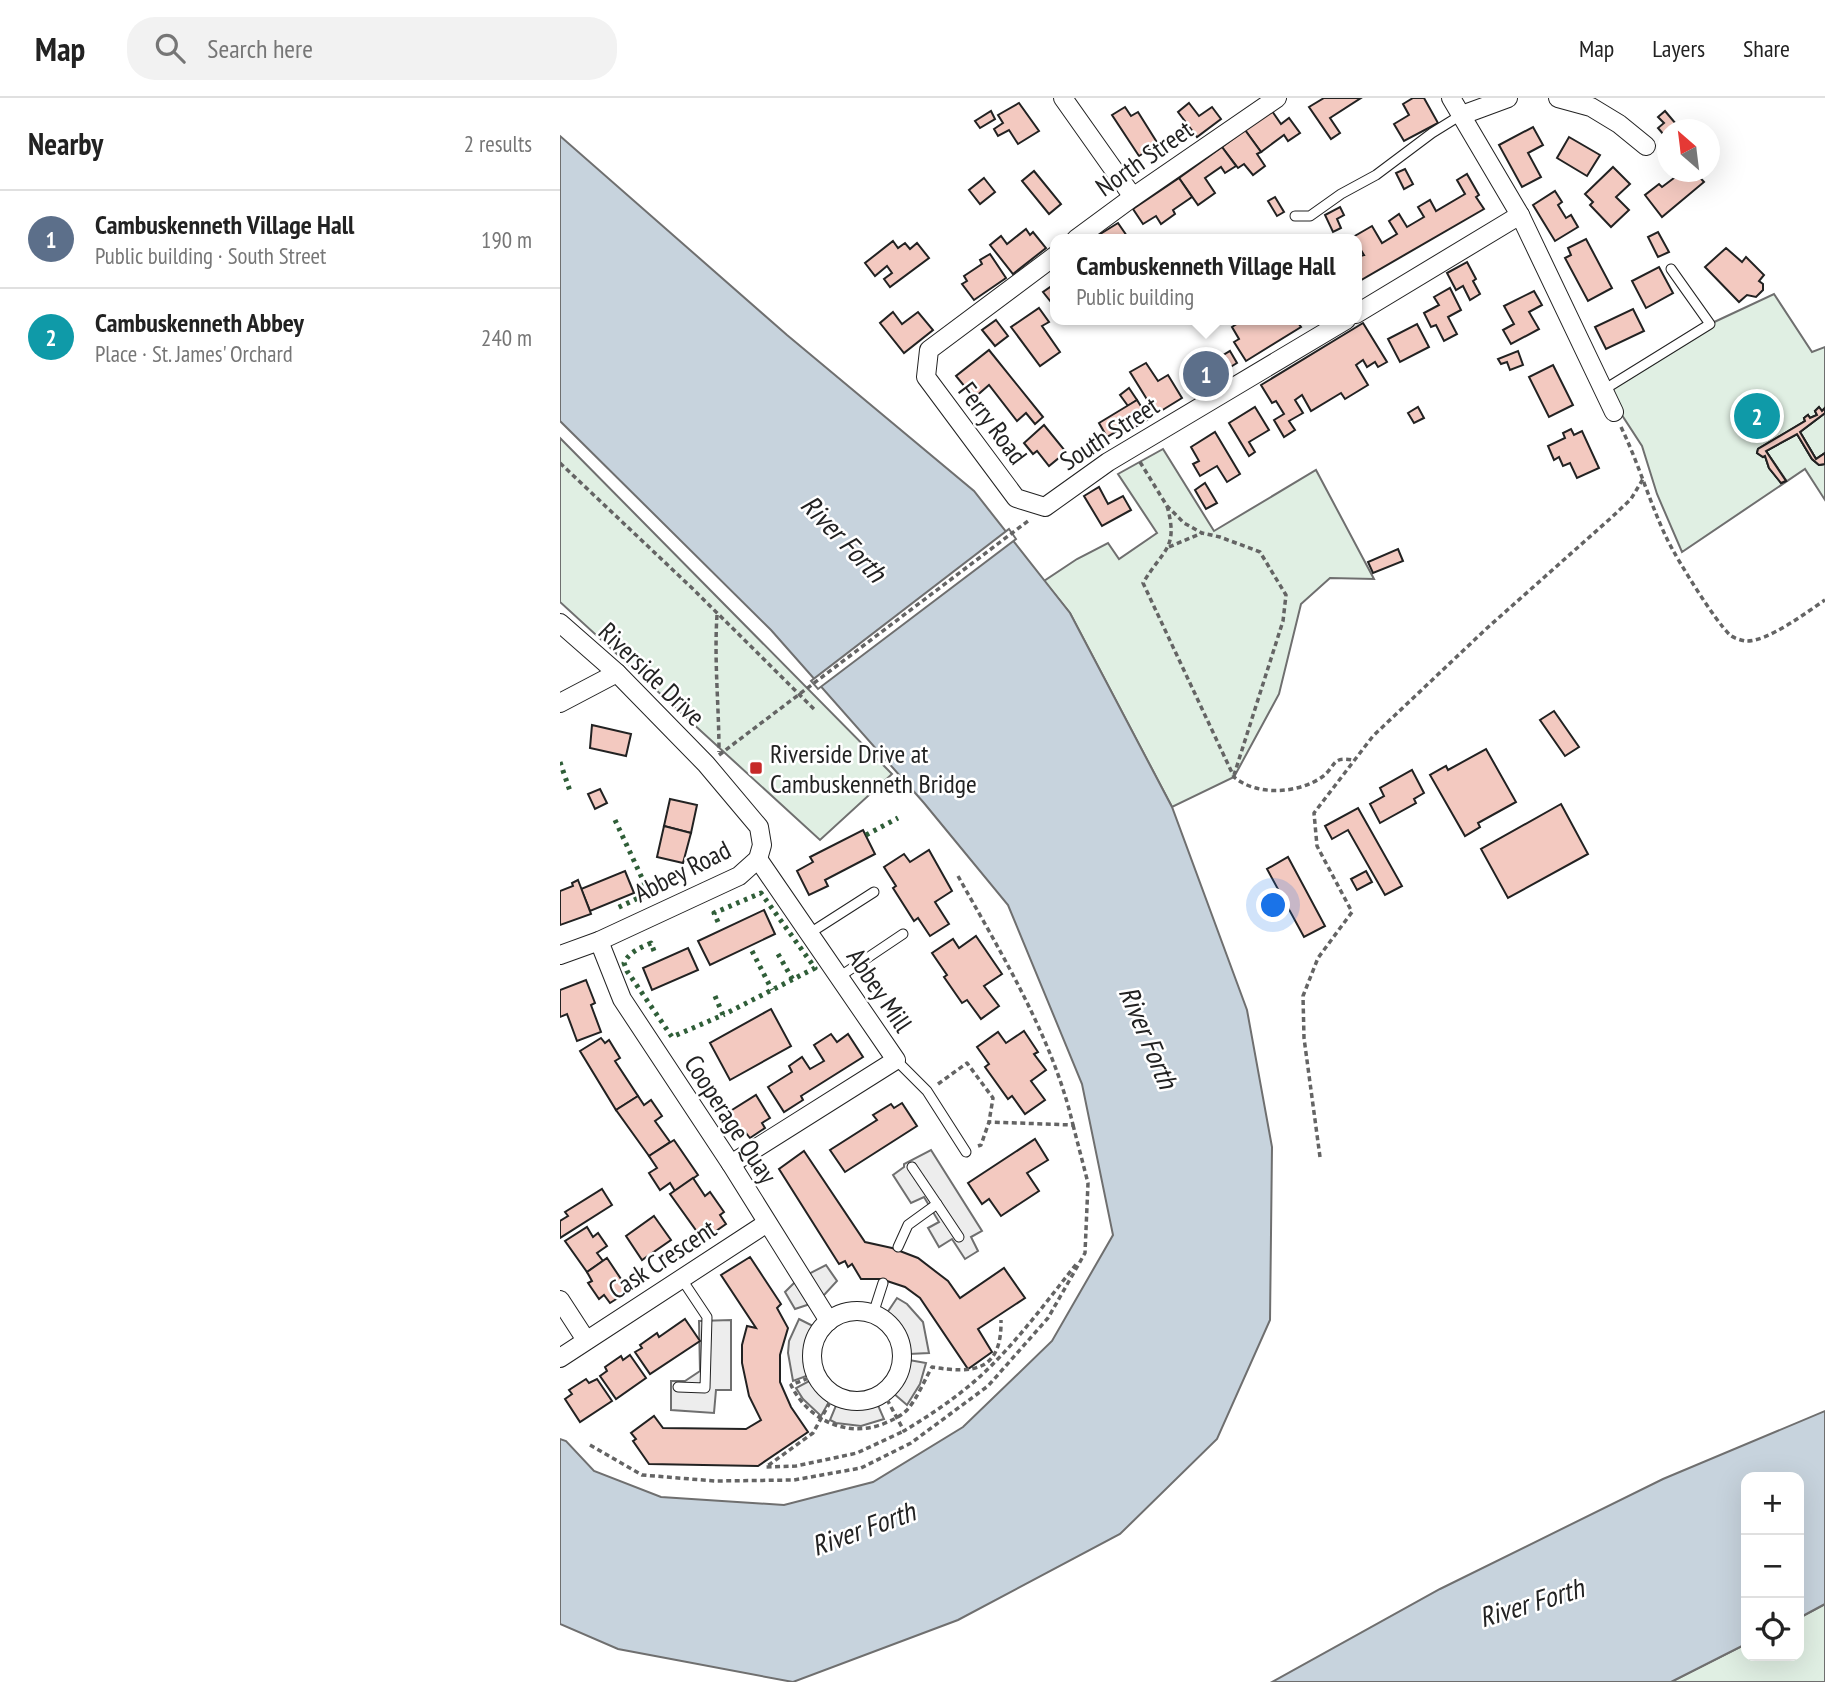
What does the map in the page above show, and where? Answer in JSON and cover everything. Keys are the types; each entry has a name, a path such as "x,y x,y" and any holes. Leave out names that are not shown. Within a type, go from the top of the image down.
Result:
{"street":[{"path":"1063,98 1133,197"},
{"name":"North Street","path":"1083,234 1277,98"},
{"path":"1451,98 1520,215 1614,412"},
{"path":"1462,115 1508,98"},
{"path":"1558,98 1591,107 1619,124 1646,146"},
{"path":"1362,310 1520,215"},
{"name":"Ferry Road","path":"1045,507 1016,498 926,377 929,350 1050,259"},
{"name":"South Street","path":"1045,507 1132,448 1338,325"},
{"name":"Riverside Drive","path":"560,623 712,760"},
{"path":"560,703 617,673"},
{"name":"Abbey Road","path":"560,954 599,941 739,876 758,859 762,845 759,827 712,760"},
{"name":"Abbey Mill","path":"731,1164 896,1060 758,859"},
{"name":"Cooperage Quay","path":"599,941 622,999 731,1164 829,1321"},
{"name":"Cask Crescent","path":"560,1358 767,1223"},
{"path":"560,1300 586,1340"},
{"path":"850,1312 873,1314 885,1321 894,1331 902,1357 893,1382 883,1392 859,1401 846,1399 834,1395 816,1375 813,1364 815,1340 829,1321 850,1312"}],"lane":[{"path":"1295,216 1310,216 1341,194 1376,175 1432,133 1462,115"},
{"path":"1605,389 1710,324 1671,269"},
{"path":"810,933 874,892"},
{"path":"839,977 903,934"},
{"path":"896,1060 927,1091 966,1152"},
{"path":"912,1167 960,1237"},
{"path":"898,1247 908,1225 937,1205"},
{"path":"678,1387 705,1388 707,1317 681,1278"},
{"path":"873,1314 883,1283"}],"path":[{"path":"1614,412 1636,456 1669,543 1721,626 1733,638 1759,640 1825,600"},
{"path":"1132,448 1167,506 1184,523 1202,533 1260,552 1286,595 1283,621 1234,777"},
{"path":"560,463 816,711"},
{"path":"1320,1157 1304,1038 1303,996 1318,958 1352,912 1317,846 1314,813 1373,736 1486,629 1631,499 1643,479"},
{"path":"1167,506 1173,527 1169,547"},
{"path":"712,760 1017,531"},
{"path":"1202,533 1169,547 1143,583 1234,777 1251,786 1290,790 1322,776 1342,758 1352,760"},
{"path":"712,760 719,705 715,648 717,615"},
{"path":"590,1445 642,1475 715,1481 794,1480 861,1468 911,1443 988,1386 1048,1318 1085,1253 1088,1183 1066,1097 1041,1035 958,876"},
{"path":"927,1091 967,1063 993,1098 981,1145 966,1152"},
{"path":"989,1122 1073,1125"},
{"path":"834,1395 814,1433 766,1467 796,1466 857,1453 904,1431 945,1405 990,1367 1085,1253"},
{"path":"816,1375 791,1385 805,1405 820,1419 846,1429 873,1427 897,1418 907,1410 932,1367 960,1371 979,1368 992,1356 1001,1341 1001,1320"},
{"path":"883,1392 904,1431"}],"green space":[{"path":"1774,294 1812,352 1825,347 1825,408 1822,411 1819,408 1815,411 1817,415 1810,418 1808,415 1804,418 1805,421 1758,452 1765,456 1769,468 1782,483 1786,480 1766,451 1797,434 1812,459 1819,465 1825,464 1825,500 1805,469 1682,552 1657,494 1642,446 1605,389 1710,324"},
{"path":"1825,413 1825,453 1816,459 1800,432"},
{"path":"560,438 892,774 820,840 560,602"},
{"path":"1163,449 1214,531 1316,470 1374,579 1330,578 1301,604 1279,694 1234,777 1172,807 1070,613 1044,581 1108,543 1119,559 1157,533 1118,474"},
{"path":"1825,1604 1825,1682 1671,1682 1741,1647 1741,1661 1804,1661 1804,1615"}],"shaded area":[{"path":"931,1150 982,1231 971,1237 978,1251 965,1259 952,1239 939,1247 928,1228 939,1222 924,1197 911,1203 893,1175 904,1167 904,1164"},
{"path":"826,1265 837,1281 813,1303 795,1309 785,1292 797,1280"},
{"path":"897,1298 907,1304 923,1322 929,1353 909,1354 904,1334 887,1313"},
{"path":"799,1319 815,1327 806,1352 809,1375 793,1381 788,1353 789,1341"},
{"path":"731,1320 731,1390 716,1390 714,1413 671,1410 671,1381 685,1381 700,1371 699,1321"},
{"path":"909,1360 926,1363 920,1384 907,1405 893,1393 901,1384"},
{"path":"811,1380 830,1400 821,1416 803,1399 796,1388"},
{"path":"837,1403 865,1407 877,1403 884,1419 861,1426 836,1423 830,1420"}],"water":[{"name":"River Forth","path":"560,136 787,335 974,491 1070,613 1172,807 1247,1010 1272,1147 1270,1320 1217,1439 1120,1534 958,1620 793,1682 618,1649 560,1624 560,1439 566,1441 594,1471 661,1497 784,1505 873,1482 963,1427 1052,1341 1113,1235 1082,1084 1008,905 924,803 771,630 560,421"},
{"name":"River Forth","path":"1825,1411 1825,1604 1804,1615 1804,1472 1741,1472 1741,1647 1671,1682 1272,1682 1440,1589 1663,1479"}],"pier":[{"path":"1009,529 1016,539 818,689 811,681"}],"building":[{"path":"1324,98 1361,98 1330,118 1340,133 1331,139 1309,107"},
{"path":"1413,98 1424,98 1438,123 1404,141 1394,124 1409,115 1403,104"},
{"path":"1019,103 1039,131 1018,144 1009,130 998,136 994,129 1003,123 998,115"},
{"path":"1189,103 1199,116 1212,107 1221,119 1197,137 1178,112"},
{"path":"1125,107 1131,116 1138,112 1158,144 1139,156 1112,115"},
{"path":"991,111 995,119 980,128 975,121"},
{"path":"1272,111 1281,124 1289,118 1300,133 1288,141 1284,135 1261,152 1245,130"},
{"path":"1665,111 1672,119 1660,119 1658,117"},
{"path":"1533,127 1543,145 1528,153 1541,177 1522,187 1499,145"},
{"path":"1245,130 1261,152 1257,154 1265,166 1253,175 1244,164 1238,168 1222,147"},
{"path":"1569,137 1600,155 1587,176 1557,158"},
{"path":"1222,147 1236,166 1225,173 1221,167 1205,178 1215,193 1198,205 1179,178"},
{"path":"1613,167 1630,184 1616,197 1629,210 1611,227 1590,205 1593,202 1585,194"},
{"path":"1405,169 1413,184 1404,189 1396,173"},
{"path":"1034,171 1061,204 1049,214 1022,181"},
{"path":"1467,174 1484,209 1362,280 1364,255 1362,234 1358,234 1372,226 1382,243 1397,234 1389,221 1399,214 1407,227 1424,217 1418,207 1430,200 1436,211 1465,194 1457,180"},
{"path":"984,178 995,192 980,204 969,190"},
{"path":"1179,178 1192,197 1173,210 1175,214 1161,224 1156,216 1143,224 1133,209"},
{"path":"1669,182 1704,182 1662,217 1645,195 1659,184 1662,187"},
{"path":"1555,191 1562,202 1558,205 1566,218 1571,215 1578,227 1555,241 1533,205"},
{"path":"1275,197 1284,212 1277,216 1268,201"},
{"path":"1340,207 1344,215 1337,219 1341,228 1333,232 1325,215"},
{"path":"1118,223 1126,234 1100,234"},
{"path":"1026,229 1030,235 1033,232 1046,248 1013,274 990,245 1001,236 1007,244"},
{"path":"1658,232 1669,252 1658,257 1648,237"},
{"path":"1586,239 1612,288 1588,301 1565,258 1571,255 1568,248"},
{"path":"893,241 898,248 905,243 910,249 917,243 929,258 890,287 884,279 892,273 887,266 875,276 865,263"},
{"path":"1726,248 1742,262 1746,257 1764,275 1759,281 1763,284 1763,290 1756,297 1747,295 1739,302 1705,267"},
{"path":"990,254 1006,278 974,300 962,284 967,281 964,276 982,264 980,260"},
{"path":"1467,262 1480,294 1470,300 1463,286 1456,290 1447,273"},
{"path":"1659,267 1673,293 1646,308 1632,281"},
{"path":"1050,287 1050,301 1043,292"},
{"path":"1450,288 1461,310 1448,317 1457,334 1444,341 1436,325 1431,327 1424,313 1439,305 1434,297"},
{"path":"1534,291 1542,305 1529,312 1539,329 1511,344 1503,330 1514,324 1504,306"},
{"path":"1039,308 1049,322 1042,326 1060,352 1040,366 1011,327"},
{"path":"1633,309 1644,331 1606,349 1595,327"},
{"path":"893,312 902,324 918,312 933,330 904,353 880,323"},
{"path":"996,320 1008,336 995,346 982,330"},
{"path":"1362,324 1387,362 1378,367 1375,362 1367,367 1363,360 1356,365 1368,385 1345,399 1341,393 1311,411 1302,395 1295,400 1303,413 1289,421 1295,430 1284,437 1274,420 1284,414 1276,401 1272,403 1261,385"},
{"path":"1417,324 1429,347 1400,362 1388,339"},
{"path":"1232,327 1301,327 1246,361 1234,342 1239,339"},
{"path":"989,350 1043,417 1035,424 1026,413 1017,421 989,385 974,398 956,376"},
{"path":"1230,351 1237,363 1194,389 1187,377"},
{"path":"1518,351 1523,365 1510,370 1507,362 1501,364 1498,359"},
{"path":"1146,363 1158,381 1168,375 1182,398 1156,414 1130,372"},
{"path":"1553,365 1573,405 1549,417 1529,377"},
{"path":"1129,388 1137,400 1128,406 1120,395"},
{"path":"1755,392 1763,396 1776,420 1752,436 1736,409 1752,399"},
{"path":"1137,400 1149,419 1125,433 1122,428 1107,437 1099,423"},
{"path":"1255,407 1269,430 1249,442 1255,452 1249,456 1229,423"},
{"path":"1418,407 1424,418 1414,423 1408,413"},
{"path":"1819,407 1822,411 1825,408 1825,413 1800,432 1816,459 1825,453 1825,464 1819,465 1812,459 1797,434 1766,451 1786,481 1781,483 1769,468 1765,456 1757,453 1758,449 1805,421 1804,418 1808,415 1810,418 1817,415 1815,411"},
{"path":"1819,407 1822,411 1825,408 1825,413 1800,432 1816,459 1825,453 1825,464 1819,465 1812,459 1797,434 1766,451 1786,481 1781,483 1769,468 1765,456 1757,453 1758,449 1805,421 1804,418 1808,415 1810,418 1817,415 1815,411"},
{"path":"1044,425 1066,452 1049,466 1037,451 1033,454 1024,443"},
{"path":"1571,429 1574,435 1582,431 1599,468 1577,478 1570,463 1563,466 1559,457 1554,460 1548,446 1565,438 1563,433"},
{"path":"1215,432 1240,474 1227,482 1217,466 1200,476 1193,464 1199,461 1191,447"},
{"path":"1205,483 1217,503 1206,509 1195,490"},
{"path":"1099,487 1108,504 1123,496 1131,510 1102,526 1084,496"},
{"path":"1398,549 1403,561 1373,573 1368,562"},
{"path":"1554,711 1579,747 1565,756 1540,720"},
{"path":"592,725 631,734 626,756 590,748"},
{"path":"1486,749 1516,802 1478,823 1480,827 1465,836 1430,775 1446,766 1448,770"},
{"path":"1412,770 1424,793 1414,799 1416,803 1380,823 1370,804 1384,796 1380,788"},
{"path":"600,789 607,803 595,809 588,794"},
{"path":"670,799 697,805 691,833 664,826"},
{"path":"1561,804 1588,854 1508,898 1481,849"},
{"path":"1358,808 1402,886 1385,895 1348,830 1332,839 1325,826"},
{"path":"664,826 691,833 683,863 657,857"},
{"path":"863,830 875,854 825,880 828,886 809,895 797,871 813,862 810,857"},
{"path":"929,850 952,891 935,902 949,924 930,936 918,918 914,921 893,888 896,886 884,867 904,854 910,862"},
{"path":"1288,857 1325,926 1304,937 1267,869"},
{"path":"625,871 634,893 590,911 581,889"},
{"path":"1366,871 1372,882 1357,890 1351,879"},
{"path":"578,880 591,914 560,925 560,891 573,886 572,883"},
{"path":"764,910 775,934 710,965 698,941"},
{"path":"976,936 1002,974 984,986 999,1006 981,1019 967,1000 962,1003 932,953 953,939 959,948"},
{"path":"688,948 698,970 652,990 643,968"},
{"path":"586,980 595,1003 591,1005 601,1032 577,1041 567,1014 560,1017 560,990"},
{"path":"771,1009 791,1046 730,1080 710,1043"},
{"path":"1024,1031 1038,1052 1034,1054 1046,1070 1031,1081 1045,1100 1025,1114 1012,1096 1008,1099 985,1067 989,1064 977,1047 998,1032 1006,1043"},
{"path":"831,1034 837,1042 848,1034 863,1057 801,1096 803,1100 784,1112 768,1087 792,1072 789,1066 802,1057 810,1069 824,1061 814,1045"},
{"path":"601,1038 605,1043 609,1040 620,1058 615,1061 638,1096 616,1110 580,1051"},
{"path":"756,1095 770,1118 762,1123 765,1128 750,1138 746,1133 738,1138 724,1115"},
{"path":"638,1096 644,1105 651,1100 662,1116 655,1121 670,1142 649,1156 616,1110"},
{"path":"902,1103 917,1126 845,1172 830,1150 877,1120 873,1115 891,1104 894,1108"},
{"path":"1035,1139 1048,1160 1027,1173 1039,1191 1001,1216 989,1199 982,1204 968,1183"},
{"path":"674,1140 698,1175 675,1191 670,1183 660,1190 649,1173 657,1168 649,1156"},
{"path":"804,1151 865,1242 918,1258 948,1281 960,1298 1004,1268 1025,1298 978,1329 992,1352 968,1369 920,1298 905,1287 881,1279 861,1279 852,1264 848,1267 845,1261 839,1264 779,1169"},
{"path":"693,1178 705,1196 710,1192 724,1212 720,1215 726,1224 703,1240 670,1194"},
{"path":"602,1189 612,1205 560,1238 560,1221 568,1216 565,1212"},
{"path":"654,1216 671,1240 642,1260 626,1236"},
{"path":"587,1227 593,1237 598,1233 607,1246 597,1253 603,1261 587,1272 565,1241"},
{"path":"750,1257 781,1304 777,1308 788,1328 780,1355 780,1382 791,1407 808,1432 758,1466 649,1464 633,1441 636,1439 631,1433 654,1416 663,1428 746,1429 761,1420 749,1396 742,1363 742,1345 747,1326 756,1328 721,1275"},
{"path":"607,1258 629,1291 610,1303 604,1295 599,1299 588,1283 592,1281 587,1272"},
{"path":"685,1319 700,1341 650,1374 635,1352 657,1333 659,1337"},
{"path":"630,1355 646,1378 616,1399 600,1376 607,1371 605,1367 621,1356 623,1360"},
{"path":"586,1379 589,1383 597,1379 612,1401 580,1422 565,1399 572,1394 569,1390"}],"hedge":[{"path":"560,762 571,794"},
{"path":"866,835 898,818"},
{"path":"615,820 649,893 615,909"},
{"path":"718,922 714,913 761,893 815,968 723,1015"},
{"path":"654,951 651,943 632,953 624,963 672,1037 723,1015 715,996"},
{"path":"752,951 772,990"},
{"path":"778,954 793,980"}],"place":[{"name":"Cambuskenneth Village Hall","path":"1206,374"},
{"name":"Cambuskenneth Abbey","path":"1757,416"},
{"name":"Riverside Drive at Cambuskenneth Bridge","path":"756,768"}]}
